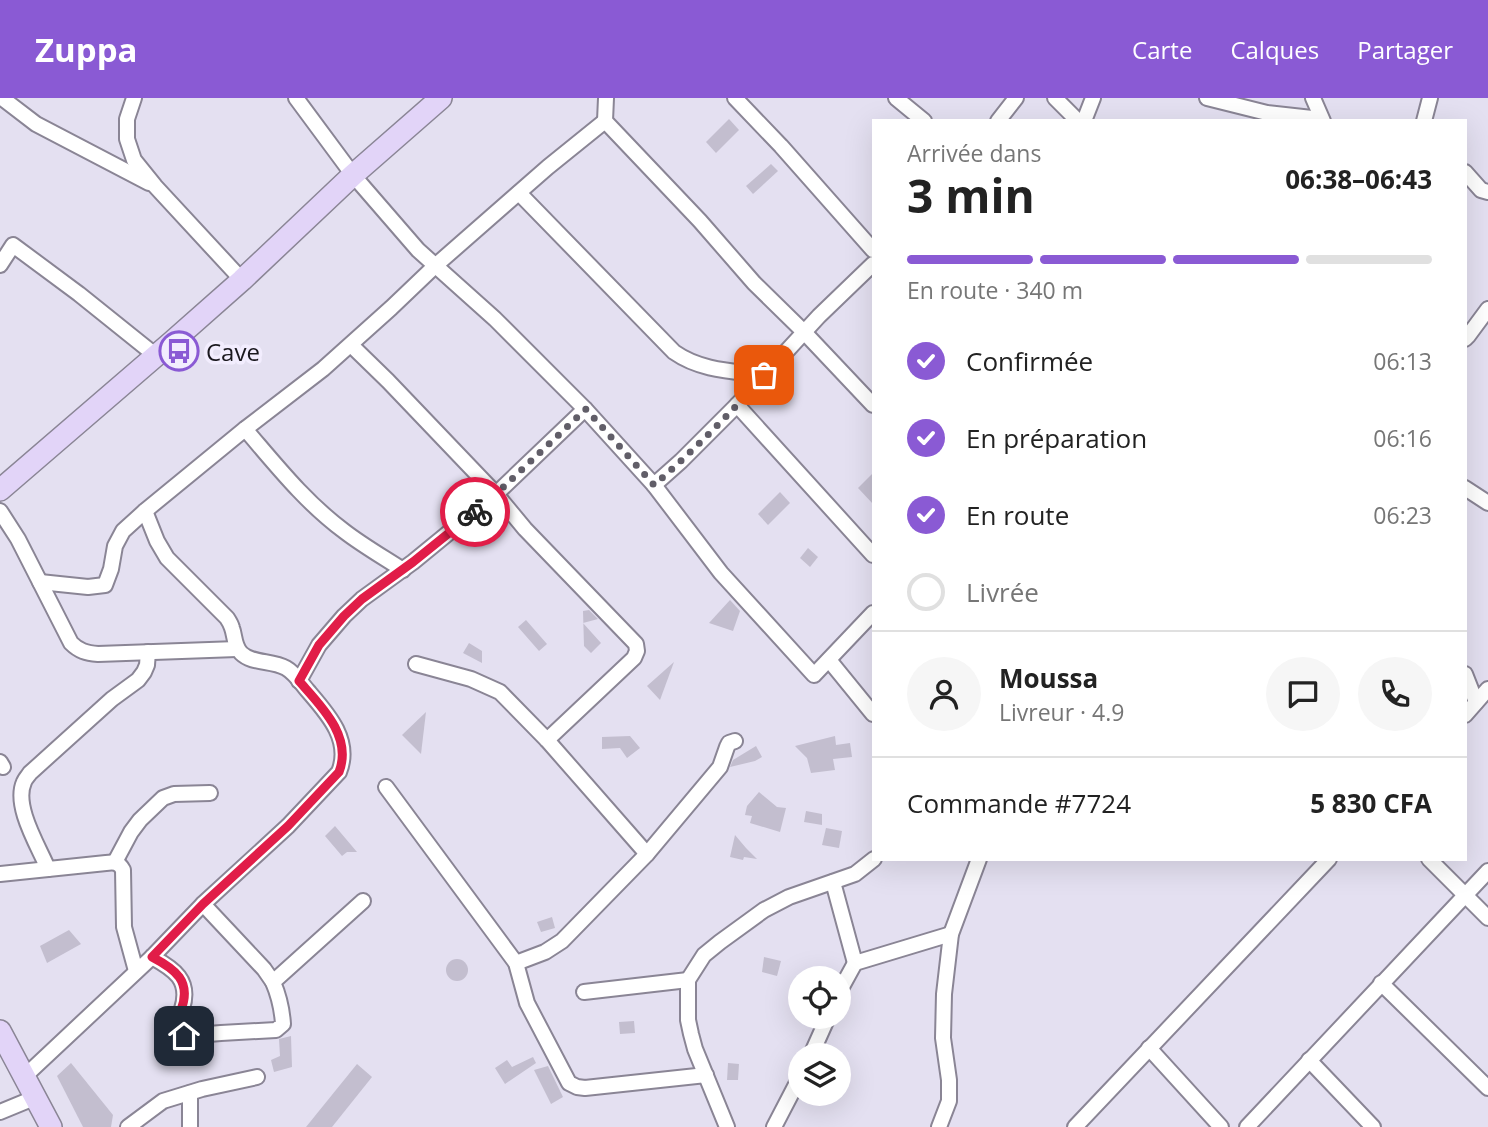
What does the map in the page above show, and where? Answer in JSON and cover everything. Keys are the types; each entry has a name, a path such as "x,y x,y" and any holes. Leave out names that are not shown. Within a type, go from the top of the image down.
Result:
{"street":[{"path":"2,98 36,124 155,186"},
{"path":"134,98 127,119 127,139 134,160 242,280"},
{"path":"296,98 353,175 418,250 495,319 586,409 654,485 720,573 814,675 872,614"},
{"path":"0,490 242,280 353,175 441,98"},
{"path":"40,582 88,587 104,584 111,569 118,538 123,531 351,345 435,266 604,121 606,98"},
{"path":"735,98 872,249"},
{"path":"896,98 922,119"},
{"path":"1000,119 1016,98"},
{"path":"1055,98 1075,119"},
{"path":"1085,119 1093,98"},
{"path":"1207,98 1267,113 1314,119"},
{"path":"1313,98 1322,119"},
{"path":"1425,119 1430,98"},
{"path":"1231,119 1237,106"},
{"path":"604,121 700,221 754,283 872,404"},
{"path":"1467,174 1481,190 1488,192"},
{"path":"519,193 674,352 700,366 764,375"},
{"path":"0,265 13,245 155,355"},
{"path":"654,485 737,405 845,289 872,265"},
{"path":"1467,338 1488,309"},
{"path":"351,345 388,380 496,494 525,529 636,644 634,658 547,740"},
{"path":"737,405 872,554"},
{"path":"299,681 332,628 362,599 403,570 496,494 586,409"},
{"path":"245,429 299,491 330,520 403,570"},
{"path":"1467,489 1488,503"},
{"path":"0,511 18,539 71,643 77,649 98,654 237,649"},
{"path":"24,1077 288,826 339,772 342,764 343,749 336,728 325,711 293,672 285,667 251,659 237,649 227,618 167,558 145,511"},
{"path":"48,869 24,813 21,802 23,783 30,772 112,699 138,680 147,665 148,652"},
{"path":"829,660 872,713"},
{"path":"416,664 471,679 500,692 547,740 647,854"},
{"path":"1467,679 1476,702"},
{"path":"1467,713 1488,690"},
{"path":"516,963 545,952 562,941 647,854 720,767 729,743 735,741"},
{"path":"386,787 516,963 527,1003 569,1083 585,1088 706,1075"},
{"path":"115,862 131,832 163,798 174,794 210,793"},
{"path":"727,1127 695,1049 688,1020 688,979 704,955 764,910 789,897 855,874 872,861"},
{"path":"939,1127 949,1101 943,1038 944,994 951,934 978,861"},
{"path":"1075,1127 1327,861"},
{"path":"1431,861 1488,918"},
{"path":"0,874 115,862 120,865 123,870 124,927 136,971"},
{"path":"1247,1127 1488,871"},
{"path":"833,882 856,963"},
{"path":"273,982 363,901"},
{"path":"152,957 175,970 183,982 184,1002 174,1027 174,1032 179,1036 280,1028 283,1024 280,1002 273,982 203,904"},
{"path":"851,972 856,963 951,934"},
{"path":"584,992 688,979"},
{"path":"1381,983 1488,1088"},
{"path":"0,1031 51,1127"},
{"path":"1149,1048 1222,1127"},
{"path":"1309,1060 1373,1127"},
{"path":"130,1126 163,1101 257,1077"},
{"path":"190,1093 190,1127"},
{"path":"0,1112 34,1098"},
{"path":"774,1127 788,1100"}],"building":[{"path":"729,119 739,130 716,153 706,142"},
{"path":"771,164 778,171 753,194 746,186"},
{"path":"872,474 872,503 858,488"},
{"path":"780,492 790,503 768,525 758,514"},
{"path":"808,548 818,557 810,567 800,558"},
{"path":"730,600 740,611 733,631 709,623"},
{"path":"589,610 598,619 583,623 583,611"},
{"path":"526,620 547,644 539,651 518,627"},
{"path":"583,623 601,643 591,653 584,646"},
{"path":"469,643 482,651 482,663 463,653"},
{"path":"674,662 660,700 647,686"},
{"path":"426,712 421,754 402,735"},
{"path":"630,736 640,748 627,758 620,748 602,749 602,737"},
{"path":"835,736 836,745 850,743 852,757 833,759 835,770 811,773 807,758 795,746"},
{"path":"756,746 762,757 730,767 733,760"},
{"path":"759,792 777,807 786,808 780,832 750,823 752,816 745,815 747,806"},
{"path":"806,811 822,814 822,825 804,822"},
{"path":"335,826 357,852 347,852 342,856 325,836"},
{"path":"826,828 842,831 839,848 822,845"},
{"path":"735,835 746,848 757,859 730,857"},
{"path":"552,917 555,928 541,932 537,922"},
{"path":"69,930 81,944 47,963 40,946"},
{"path":"764,957 781,961 777,976 762,972"},
{"path":"453,959 461,959 468,966 468,974 461,981 453,981 446,974 446,966"},
{"path":"634,1021 635,1033 620,1034 619,1022"},
{"path":"291,1036 292,1067 274,1072 271,1060 280,1056 279,1039"},
{"path":"533,1057 536,1063 505,1084 495,1068 507,1060 512,1067"},
{"path":"71,1063 113,1115 111,1127 83,1127 57,1076"},
{"path":"728,1063 739,1064 738,1080 727,1080"},
{"path":"357,1064 372,1077 332,1127 306,1127"},
{"path":"548,1066 563,1097 551,1104 534,1070"}],"way so far":[{"path":"475,512 586,409 654,485 737,405 764,375"}],"place":[{"name":"Cave","path":"179,351"}],"route":[{"path":"184,1036 174,1032 184,1002 183,982 175,970 152,957 203,904 288,826 339,772 342,764 343,749 336,728 299,681 332,628 362,599 475,512"}]}
